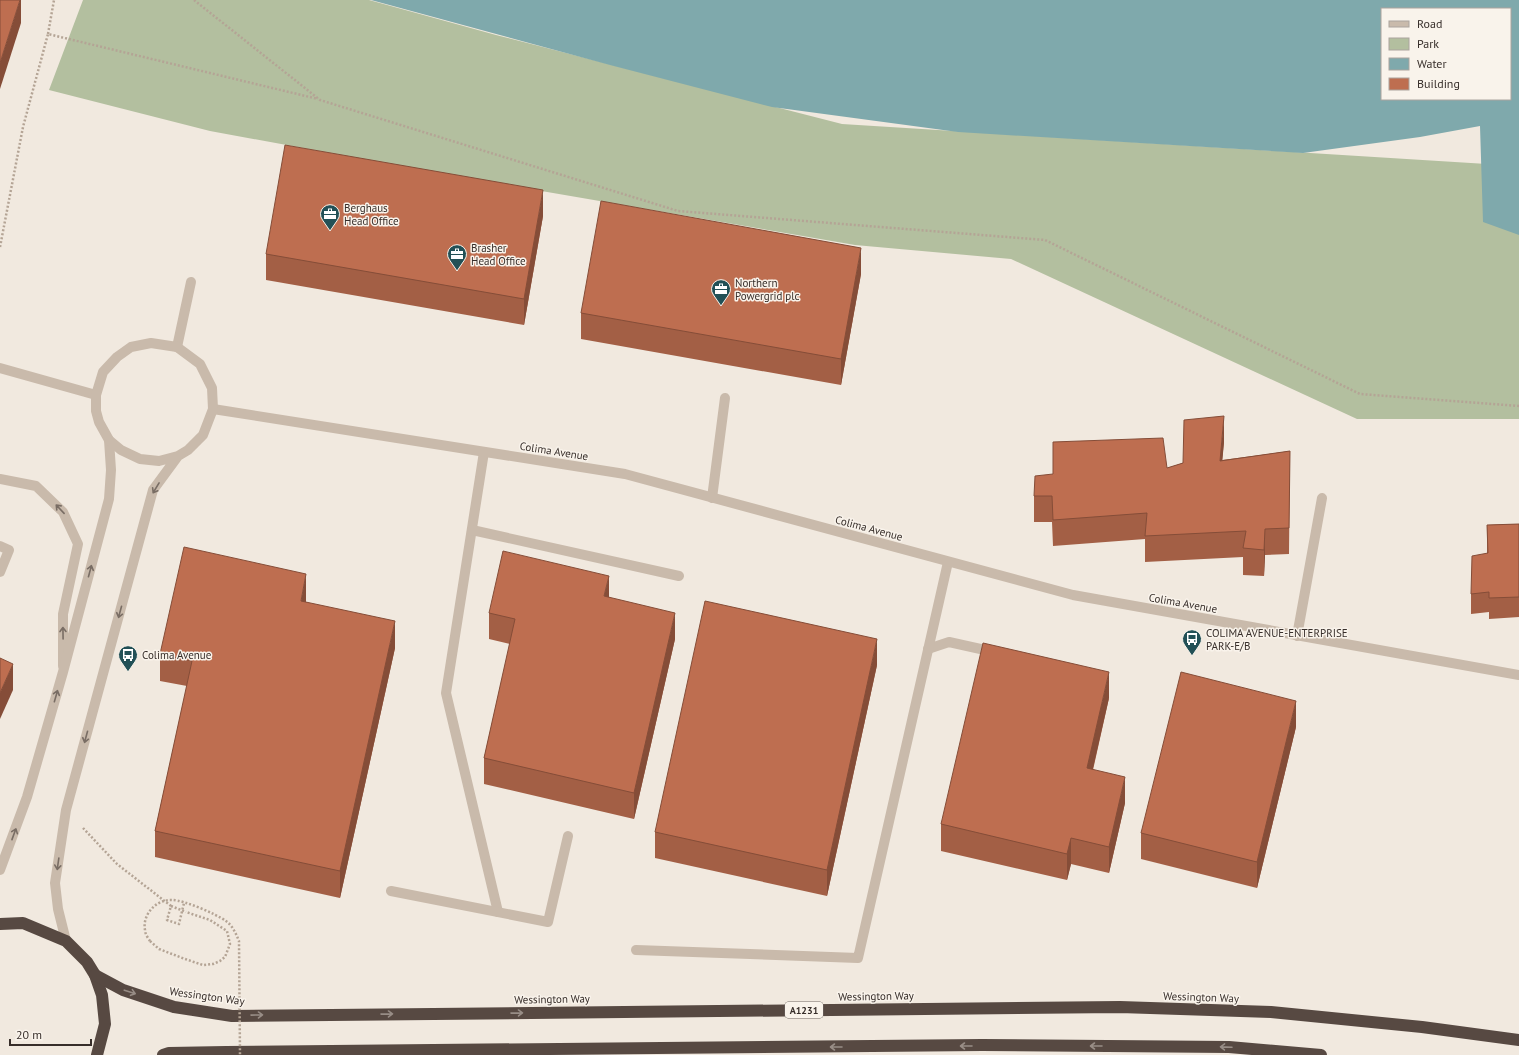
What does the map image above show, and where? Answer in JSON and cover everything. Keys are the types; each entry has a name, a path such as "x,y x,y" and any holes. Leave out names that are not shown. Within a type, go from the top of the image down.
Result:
{"highway":[{"name":"Wessington Way","path":"0,924 23,923 66,941 87,962 95,976 102,995 105,1024 97,1055"},
{"name":"Wessington Way","path":"95,976 122,990 174,1007 232,1016 1120,1007 1271,1012 1422,1027 1519,1040"},
{"path":"163,1055 169,1053 234,1052 982,1045 1229,1047 1321,1055"}],"street":[{"path":"177,347 191,282"},
{"path":"151,343 177,347 200,364 212,388 213,409 203,436 188,450 178,456 159,460 140,459 121,450 110,440 99,422 96,411 96,395 103,372 116,357 131,347 151,343"},
{"path":"0,368 96,395"},
{"path":"712,498 724,398"},
{"name":"Colima Avenue","path":"213,409 625,474 1073,595 1519,675"},
{"path":"0,870 27,797 63,672 109,499 110,440"},
{"path":"484,452 446,693 498,912"},
{"path":"66,941 58,909 55,883 66,810 154,490 178,456"},
{"path":"0,479 36,486 64,512 78,544 63,614 63,672"},
{"path":"1297,636 1322,498"},
{"path":"472,530 679,576"},
{"path":"0,546 9,550 0,572"},
{"path":"636,950 858,958 948,562"},
{"path":"928,650 950,642 1002,653"},
{"path":"391,891 548,922 568,836"}],"path":[{"path":"0,247 23,127 48,34 54,0"},
{"path":"194,0 320,100"},
{"path":"48,34 320,100 678,210 1045,240 1360,394 1519,406"},
{"path":"66,810 117,864 171,906 210,920 227,931 230,944 225,957 220,962 203,965 159,949 150,941 145,930 145,919 152,907 162,902 171,900 191,904 227,921 235,931 239,941 240,1055"},
{"path":"171,906 167,920 179,924 184,903"}],"green space":[{"path":"83,0 369,0 496,35 842,124 1519,166 1519,419 1357,419 1011,259 855,245 466,178 210,131 49,90"}],"water":[{"path":"371,0 1519,0 1519,235 1483,222 1480,126 1420,137 1303,153 958,132 772,107"}],"building":[{"path":"0,0 20,0 0,63"},
{"path":"285,145 543,190 524,299 266,254"},
{"name":"Northern Powergrid plc","path":"601,201 861,248 841,359 581,313"},
{"path":"1224,416 1220,461 1290,451 1289,528 1265,529 1264,550 1243,548 1246,531 1145,536 1147,513 1053,520 1052,496 1034,496 1035,476 1053,474 1053,442 1163,438 1167,468 1183,463 1184,420"},
{"path":"1519,524 1519,597 1489,598 1489,592 1471,594 1472,556 1488,553 1487,525"},
{"path":"184,547 306,574 301,601 395,621 340,871 155,831 192,661 160,654"},
{"path":"503,551 609,576 604,596 675,613 634,793 484,758 515,619 489,613"},
{"path":"705,601 877,639 827,870 655,832"},
{"path":"983,643 1109,672 1087,768 1125,777 1109,847 1071,838 1067,854 941,824"},
{"path":"0,658 13,664 0,693"},
{"path":"1181,672 1296,701 1257,862 1141,833"}],"place":[{"name":"Berghaus Head Office","path":"330,231"},
{"name":"Brasher Head Office","path":"457,271"},
{"name":"Northern Powergrid plc","path":"721,306"},
{"name":"COLIMA AVENUE-ENTERPRISE PARK-E/B","path":"1192,656"},
{"name":"Colima Avenue","path":"128,672"}]}
